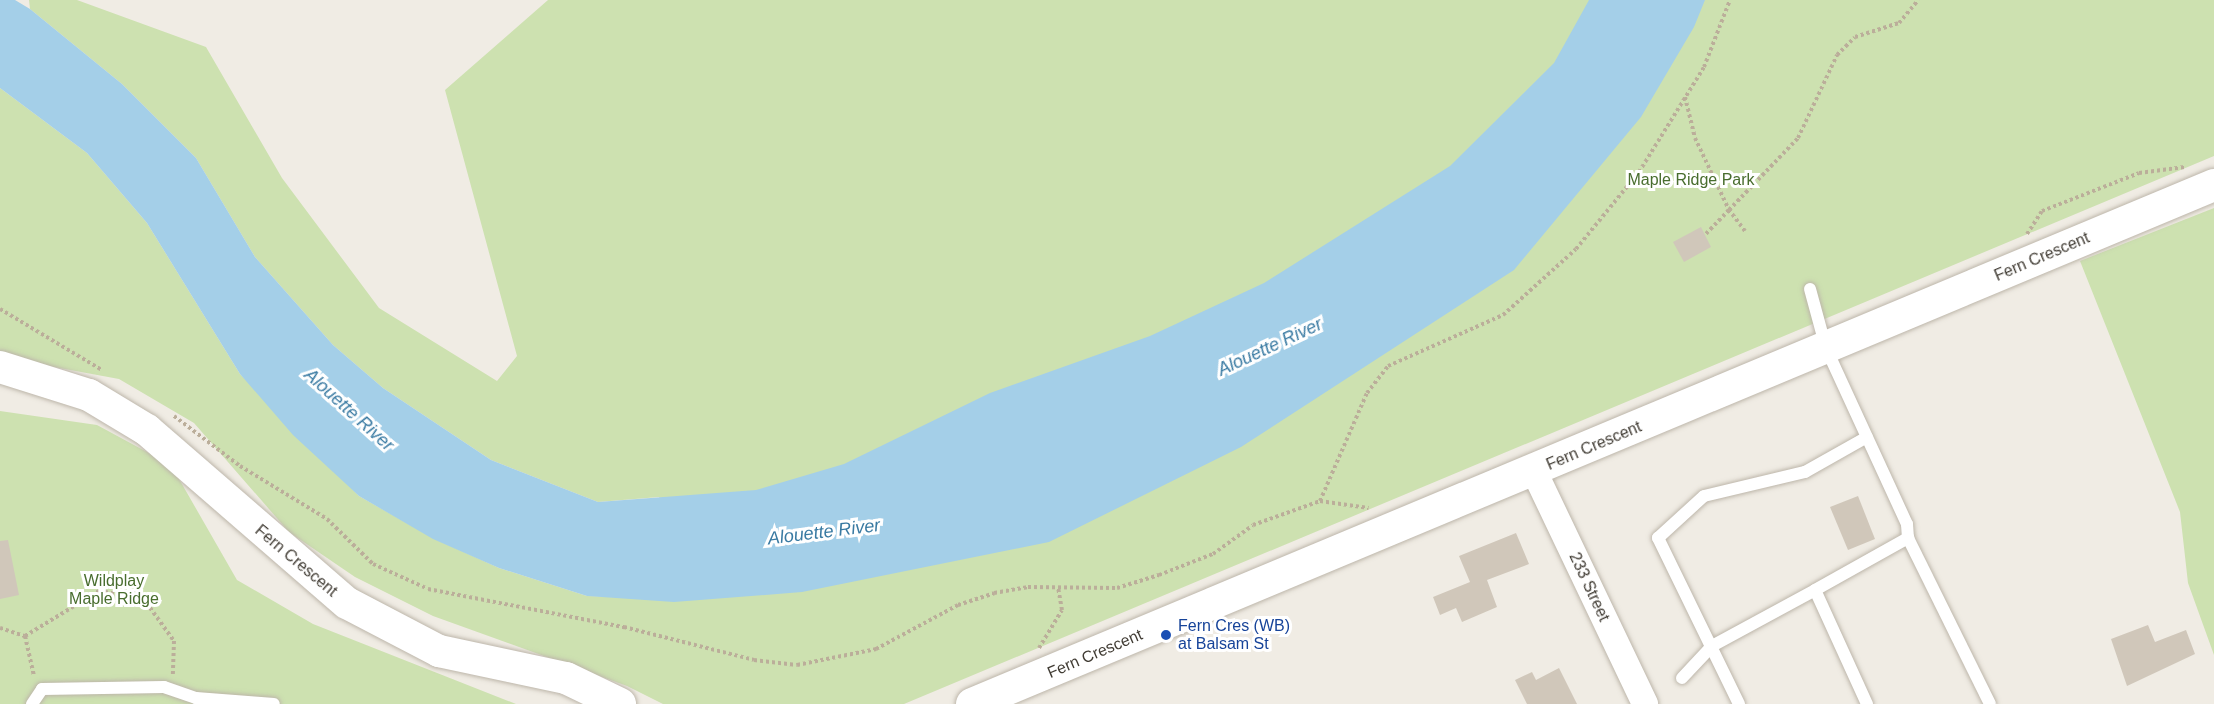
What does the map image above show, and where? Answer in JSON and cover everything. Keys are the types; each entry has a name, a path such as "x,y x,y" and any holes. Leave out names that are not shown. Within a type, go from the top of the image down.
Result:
{"street":[{"name":"Fern Crescent","path":"972,704 1035,681 1827,348 2204,175"},
{"name":"Fern Crescent","path":"0,367 89,395 147,430 347,603 439,651 567,678 620,704"},
{"name":"233 Street","path":"1534,471 1645,704"}],"lane":[{"path":"1810,289 1827,348 1907,524 1908,538 1990,704"},
{"path":"1739,704 1658,538 1704,496 1805,472 1867,437"},
{"path":"1682,678 1712,646 1908,538"},
{"path":"1815,590 1867,704"},
{"path":"32,704 42,689 172,690 196,698 274,704"}],"path":[{"path":"1320,501 1367,393 1388,366 1503,315 1576,249 1639,172 1704,67 1730,0"},
{"path":"1705,235 1798,138 1847,44 1899,23 1918,0"},
{"path":"1685,97 1695,138 1729,210 1745,231"},
{"path":"2025,238 2042,211 2139,173 2204,175"},
{"path":"0,309 108,373"},
{"path":"164,410 240,466 327,519 373,564 428,590 624,627 754,660 797,665 839,659 876,649 958,605 994,593 1058,588 1117,588 1168,572 1213,554 1253,525 1320,501 1380,510"},
{"path":"1035,681 1039,646 1062,610 1058,588"},
{"path":"0,628 25,636 99,591 143,598 174,641 172,690"},
{"path":"25,636 30,670 42,689"}],"green space":[{"name":"Maple Ridge Park","path":"29,0 77,0 206,47 282,178 379,308 497,381 517,356 445,90 548,0 2214,0 2214,156 904,704 663,704 627,686 433,616 355,577 289,532 194,423 119,379 0,357 0,88 87,153 147,223 240,374 359,496 433,538 499,568 587,596 703,599 659,497 598,502 491,460 383,388 333,345 255,257 196,158 122,84 30,9"},
{"path":"2214,208 2214,655 2188,583 2180,512 2080,261"},
{"name":"Wildplay Maple Ridge","path":"0,411 97,425 171,465 237,580 313,624 516,704 0,704"}],"water":[{"name":"Alouette River","path":"0,0 15,0 30,9 122,84 196,158 255,257 333,345 383,388 491,460 598,502 756,490 844,464 990,393 1150,336 1264,283 1450,166 1554,63 1589,0 1705,0 1694,27 1641,117 1514,270 1241,447 1049,542 802,592 674,602 587,596 499,568 433,539 359,496 293,435 240,374 147,223 87,153 0,88"}],"building":[{"path":"1701,227 1711,247 1684,262 1673,242"},
{"path":"1858,496 1875,539 1848,550 1830,507"},
{"path":"1516,533 1529,564 1487,580 1497,607 1462,622 1456,608 1440,615 1433,597 1470,582 1459,556"},
{"path":"8,540 19,595 0,599 0,541"},
{"path":"2148,625 2155,642 2186,630 2195,654 2127,686 2111,639"},
{"path":"1559,668 1577,704 1527,704 1515,680 1532,672 1536,680"}],"place":[{"name":"Fern Cres (WB) at Balsam St","path":"1166,635"}]}
